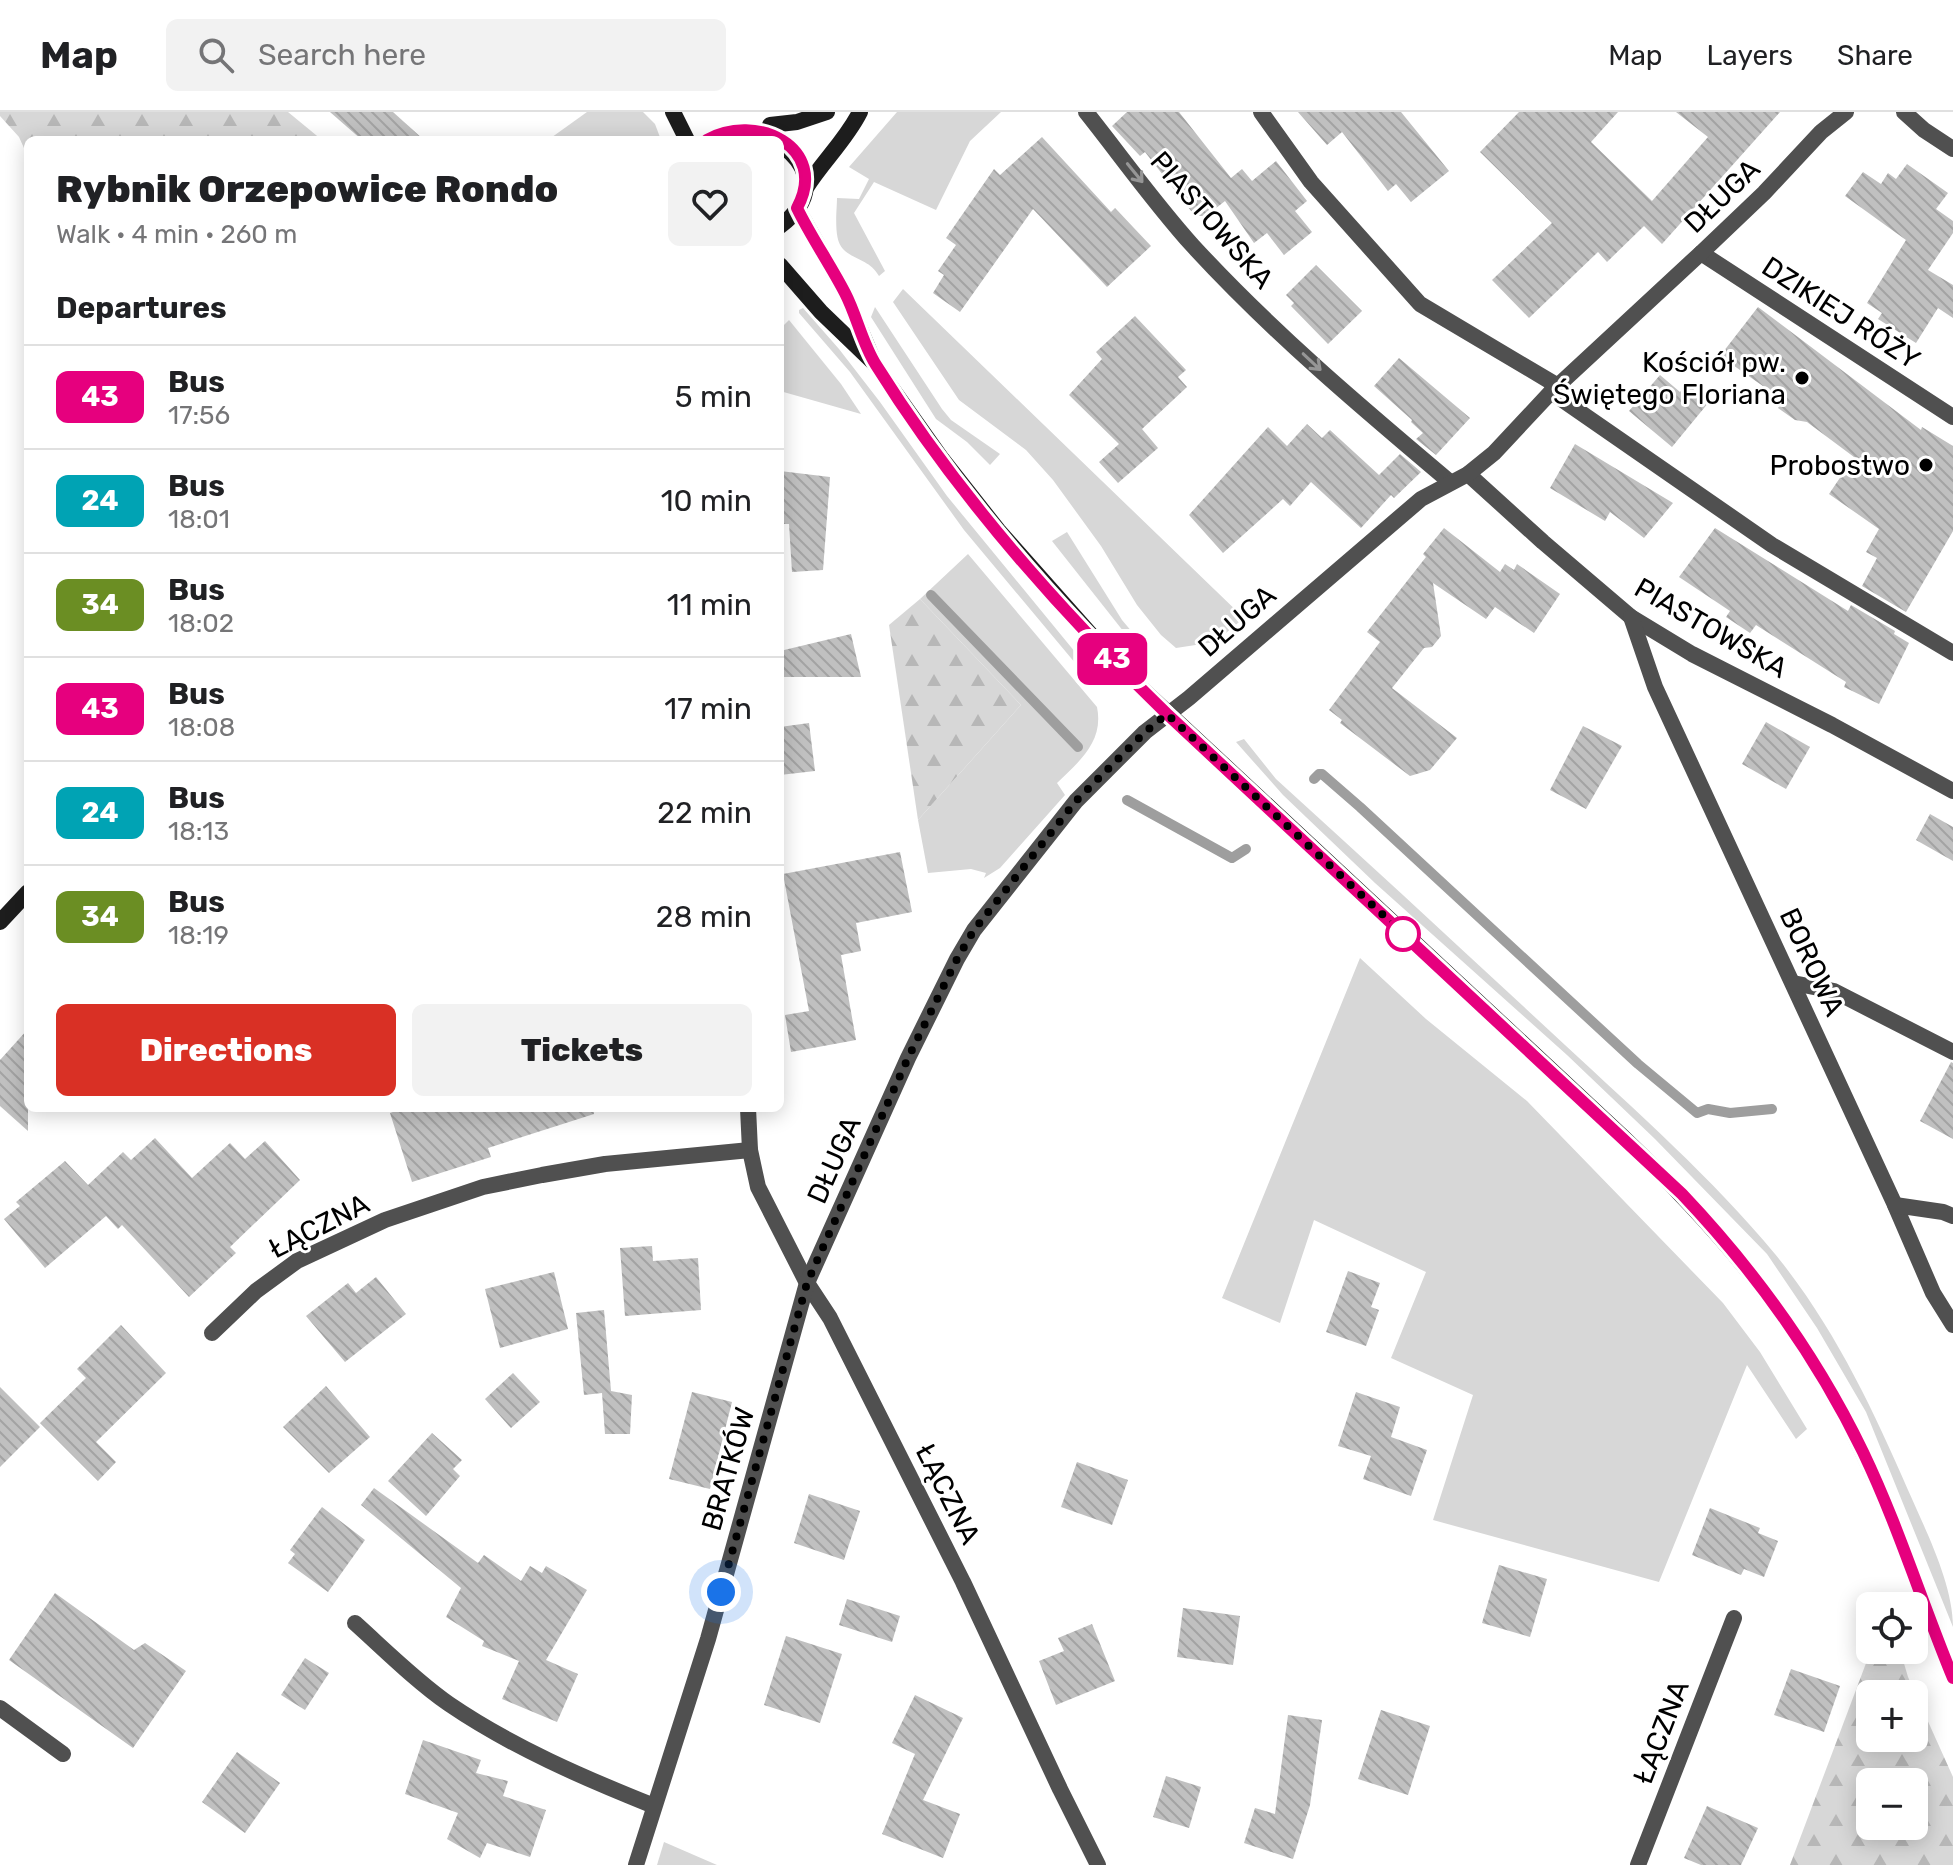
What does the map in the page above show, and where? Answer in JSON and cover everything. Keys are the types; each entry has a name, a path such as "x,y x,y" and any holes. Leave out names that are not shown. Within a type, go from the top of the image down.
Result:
{"main road":[{"path":"673,112 685,136"},
{"path":"770,125 809,120 827,112"},
{"path":"784,222 797,208 818,169 850,132 860,112"},
{"path":"712,136 742,119 770,125 785,134 796,146 805,167 805,189"},
{"path":"797,208 845,293 874,363"},
{"path":"784,270 821,312 874,363 949,468 1006,540 1124,672 1623,1137 1682,1194 1757,1279 1807,1350 1862,1451 1953,1678"},
{"path":"0,922 24,896"}],"street":[{"name":"PIASTOWSKA","path":"1086,112 1191,244 1247,301 1319,369 1450,482"},
{"path":"1261,112 1311,182 1420,304 1555,389 1772,545 1953,653"},
{"name":"DŁUGA","path":"807,1283 908,1058 974,930 1076,801 1145,732 1421,499 1468,474 1494,453 1555,389 1764,193 1821,132 1846,112"},
{"path":"1904,112 1953,149"},
{"name":"DZIKIEJ RÓŻY","path":"1701,253 1953,417"},
{"name":"PIASTOWSKA","path":"1468,474 1631,617 1692,654 1953,791"},
{"name":"BOROWA","path":"1631,617 1655,687 1933,1293 1953,1325"},
{"path":"1793,983 1834,991 1953,1052"},
{"name":"ŁĄCZNA","path":"748,1112 750,1150 758,1187 807,1283 830,1318 963,1582 1098,1865"},
{"name":"ŁĄCZNA","path":"212,1333 256,1291 297,1261 385,1220 483,1187 542,1175 605,1164 750,1150"},
{"path":"1895,1205 1953,1216"},
{"name":"BRATKÓW","path":"636,1865 711,1627 807,1283"},
{"name":"ŁĄCZNA","path":"1638,1865 1734,1618"},
{"path":"355,1623 445,1701 465,1714 584,1778 654,1806"},
{"path":"0,1708 63,1754"}],"green space":[{"path":"0,112 288,112 317,136 24,136 24,148 19,137 0,116"},
{"path":"587,112 643,112 655,124 660,136 554,136"},
{"path":"897,112 1001,112 970,141 936,210 874,182 854,213 885,271 879,276 871,266 848,253 840,244 836,225 837,198 859,199 869,179 849,167"},
{"path":"903,289 1244,618 1215,642 1176,648 1161,635 1137,605 1101,546 1053,480 1026,450 959,400 893,302"},
{"path":"875,307 951,420 1000,454 990,465 967,442 936,419 871,317"},
{"path":"803,308 880,402 947,496 1098,680 1096,683 1091,682 964,530 850,372 799,313"},
{"path":"789,320 861,414 784,392 784,325"},
{"path":"1067,532 1122,620 1138,639 1135,646 1052,541"},
{"path":"968,554 1097,707 1098,719 1097,730 1088,750 1057,783 1065,795 1000,868 984,878 986,873 971,869 928,873 918,820 1021,705 920,599"},
{"path":"920,599 1021,705 918,820 889,625"},
{"path":"1244,739 1276,779 1673,1146 1775,1254 1833,1338 1880,1428 1937,1558 1952,1610 1953,1627 1866,1412 1817,1328 1767,1254 1655,1139 1567,1055 1375,883 1283,795 1236,742"},
{"path":"1360,958 1426,1019 1527,1101 1723,1303 1760,1352 1807,1429 1796,1439 1747,1365 1659,1582 1433,1520 1473,1395 1391,1358 1426,1272 1314,1220 1280,1323 1222,1298"},
{"path":"1866,1664 1904,1664 1909,1680 1860,1680"},
{"path":"1856,1690 1856,1752 1928,1752 1928,1721 1953,1777 1953,1865 1790,1865"},
{"path":"664,1842 717,1865 657,1865"}],"building":[{"path":"330,112 393,112 420,136 357,136"},
{"path":"1127,112 1179,112 1231,178 1242,169 1252,181 1276,161 1307,201 1295,211 1312,232 1284,255 1267,233 1254,243 1225,201 1206,216 1195,216 1145,152 1140,156 1112,126"},
{"path":"1298,112 1401,112 1449,171 1411,202 1396,184 1388,191 1342,132 1327,145"},
{"path":"1519,112 1618,112 1591,142 1652,201 1708,137 1676,112 1780,112 1662,244 1644,226 1607,262 1598,252 1529,318 1492,280 1552,223 1480,152"},
{"path":"1042,137 1111,212 1115,208 1151,246 1107,287 1033,209 960,312 933,293 944,275 938,271 956,245 946,238 994,169 1000,175"},
{"path":"1907,164 1948,193 1936,209 1953,221 1953,233 1928,270 1953,285 1953,318 1938,308 1916,343 1878,319 1882,313 1867,303 1906,240 1845,196 1863,172 1881,184 1888,173 1896,179"},
{"path":"1316,265 1362,311 1328,344 1291,306 1294,303 1286,295"},
{"path":"1758,307 1921,430 1922,427 1953,446 1953,531 1906,612 1862,586 1877,558 1866,552 1879,529 1829,494 1854,457 1807,422 1795,420 1778,408 1783,400 1720,356"},
{"path":"1135,316 1186,370 1178,377 1187,387 1142,429 1158,448 1118,483 1099,462 1119,444 1069,395 1102,359 1096,352"},
{"path":"1399,358 1470,418 1436,455 1416,439 1423,433 1412,420 1374,386"},
{"path":"1660,375 1680,392 1687,384 1709,402 1672,447 1629,411"},
{"path":"1307,424 1322,438 1330,430 1379,475 1400,454 1421,472 1394,498 1391,495 1361,528 1311,482 1290,506 1283,499 1223,553 1189,515 1268,427 1287,446"},
{"path":"1575,444 1673,503 1644,538 1610,512 1605,521 1550,488"},
{"path":"784,471 830,477 823,570 792,572 789,524 784,524"},
{"path":"1444,528 1500,572 1505,564 1514,570 1517,564 1560,594 1534,633 1495,607 1486,619 1433,583 1441,636 1432,647 1424,648 1392,688 1457,738 1430,770 1410,776 1340,723 1342,720 1329,710 1380,642 1367,632 1426,557 1423,554"},
{"path":"1715,528 1848,611 1851,605 1909,643 1879,704 1844,687 1846,682 1756,625 1750,633 1726,617 1730,611 1679,577"},
{"path":"851,634 861,677 784,677 784,650"},
{"path":"1766,722 1810,747 1786,789 1742,764"},
{"path":"809,723 815,771 784,775 784,726"},
{"path":"1583,726 1622,746 1586,809 1550,790"},
{"path":"1930,814 1953,827 1953,861 1916,840"},
{"path":"900,852 912,912 856,923 861,951 841,955 856,1040 791,1052 785,1015 809,1011 784,874"},
{"path":"24,1033 24,1112 28,1112 28,1131 0,1106 0,1060"},
{"path":"1953,1063 1953,1139 1920,1121"},
{"path":"390,1113 594,1114 488,1148 491,1157 412,1182"},
{"path":"155,1138 192,1178 230,1143 245,1159 265,1141 300,1180 230,1247 236,1253 189,1297 122,1225 118,1229 106,1216 45,1268 4,1219 20,1206 16,1202 65,1161 88,1185 123,1152 131,1160"},
{"path":"652,1246 653,1261 698,1258 701,1310 625,1316 620,1248"},
{"path":"1348,1271 1380,1283 1371,1307 1379,1310 1366,1346 1326,1332"},
{"path":"554,1272 568,1329 500,1348 485,1289"},
{"path":"376,1277 406,1314 345,1362 306,1316 348,1283 356,1293"},
{"path":"604,1310 611,1391 632,1395 630,1434 605,1434 602,1393 584,1395 576,1313"},
{"path":"121,1325 166,1373 96,1442 116,1462 98,1481 40,1423 86,1378 77,1369"},
{"path":"513,1373 540,1402 511,1428 485,1399"},
{"path":"326,1386 370,1437 329,1473 283,1427"},
{"path":"0,1387 40,1427 0,1467"},
{"path":"692,1392 732,1402 710,1489 669,1479"},
{"path":"1356,1392 1400,1407 1391,1437 1427,1450 1411,1496 1363,1479 1371,1456 1338,1446"},
{"path":"432,1433 462,1460 453,1469 460,1476 426,1516 388,1481"},
{"path":"1077,1462 1128,1480 1112,1525 1061,1507"},
{"path":"374,1488 478,1563 484,1555 521,1581 530,1566 542,1573 546,1566 587,1590 546,1660 578,1674 557,1722 502,1699 519,1661 482,1646 484,1641 446,1617 461,1588 361,1505"},
{"path":"809,1494 860,1511 844,1560 794,1543"},
{"path":"322,1507 365,1540 328,1592 288,1563 295,1554 290,1550"},
{"path":"1710,1508 1760,1528 1758,1533 1778,1541 1764,1577 1744,1569 1741,1575 1692,1555"},
{"path":"1499,1565 1547,1579 1530,1637 1482,1623"},
{"path":"55,1593 134,1650 145,1643 186,1671 133,1748 9,1660"},
{"path":"847,1599 900,1616 892,1642 839,1625"},
{"path":"1183,1608 1240,1616 1233,1665 1177,1657"},
{"path":"1092,1624 1115,1681 1056,1705 1039,1661 1064,1651 1058,1638"},
{"path":"786,1636 842,1654 820,1723 764,1705"},
{"path":"305,1658 329,1673 305,1710 281,1695"},
{"path":"1791,1669 1840,1686 1824,1732 1774,1715"},
{"path":"915,1695 963,1718 923,1800 960,1814 943,1858 882,1834 915,1754 892,1743"},
{"path":"1381,1710 1430,1726 1408,1795 1358,1779"},
{"path":"1288,1715 1322,1720 1310,1805 1293,1859 1244,1843 1255,1808 1275,1814"},
{"path":"423,1740 481,1760 476,1773 508,1781 503,1796 546,1810 530,1857 487,1843 480,1858 447,1839 458,1813 405,1794"},
{"path":"237,1752 280,1783 245,1833 202,1802"},
{"path":"1166,1776 1201,1787 1189,1828 1153,1817"},
{"path":"1707,1806 1758,1828 1741,1865 1701,1865 1684,1858"}],"waterway":[{"path":"931,595 1078,747"},
{"path":"1314,779 1322,774 1360,807 1638,1064 1697,1113 1708,1109 1730,1113 1772,1109"},
{"path":"1127,800 1232,858 1246,849"}],"bus line":[{"name":"43","path":"710,136 736,122 761,122 776,128 794,143 806,172 804,194 797,208 845,293 874,363 963,486 1069,613 1124,672 1283,824 1682,1194 1757,1279 1807,1350 1862,1451 1953,1678"}],"place":[{"name":"Kościół pw. Świętego Floriana","path":"1802,378"},
{"name":"Probostwo","path":"1926,465"}],"route":[{"path":"721,1592 807,1283 920,1033 974,930 1076,801 1145,732 1167,714 1411,941 1403,934"}]}
